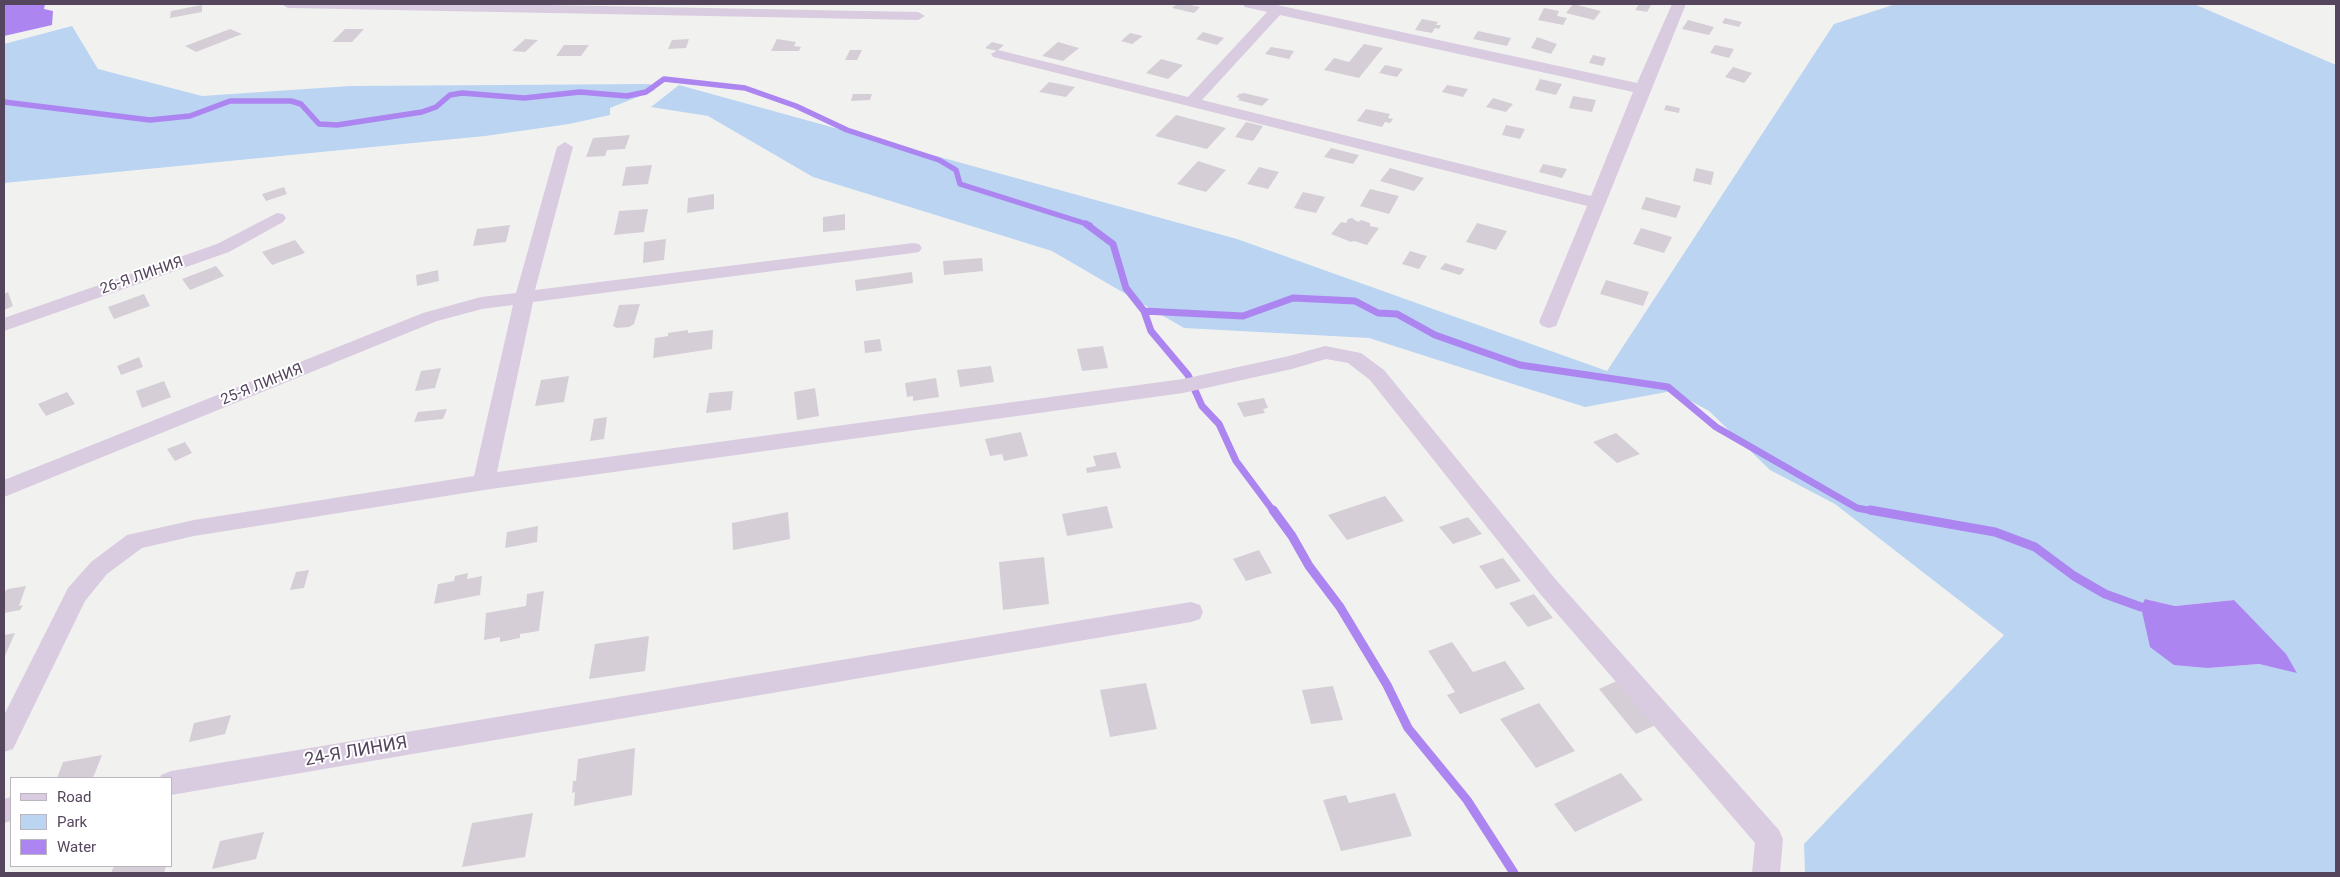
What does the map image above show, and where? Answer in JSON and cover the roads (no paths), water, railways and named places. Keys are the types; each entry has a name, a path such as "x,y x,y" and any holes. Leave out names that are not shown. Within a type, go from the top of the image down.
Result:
{"street":[{"path":"288,4 652,6 918,16"},
{"path":"1250,4 1642,88"},
{"path":"1549,322 1642,88 1679,4"},
{"path":"1192,102 1277,10"},
{"path":"998,54 1597,203"},
{"path":"484,482 524,298 566,147"},
{"name":"26-Я ЛИНИЯ","path":"4,325 223,248 277,218"},
{"name":"25-Я ЛИНИЯ","path":"4,489 430,317 481,303 913,248"},
{"path":"4,741 76,595 99,568 135,541 194,528 484,482 1183,386 1208,382 1325,352 1354,358 1377,375 1549,588 1769,840 1766,873"},
{"name":"24-Я ЛИНИЯ","path":"172,783 1190,612"}],"water":[{"path":"4,4 45,4 44,9 53,11 52,25 4,36"},
{"path":"2145,599 2175,606 2234,600 2286,654 2297,673 2259,664 2208,668 2174,665 2150,647 2141,607"}],"waterway":[{"path":"4,102 150,120 190,116 230,101 291,101 301,104 319,124 337,125 422,112 436,107 450,95 462,93 524,98 580,92 627,96 646,92 664,79 745,88 796,106 847,130 939,160 956,170 960,184 1090,225"},
{"path":"1086,224 1113,244 1126,288 1144,311"},
{"path":"1144,311 1243,316 1293,298 1355,301 1378,313 1397,314 1435,335 1520,365 1668,387 1716,427 1857,508 1878,512"},
{"path":"1144,311 1151,331 1188,375 1202,406 1219,424 1236,461 1274,512"},
{"path":"1273,510 1292,536 1309,566 1340,607 1387,685 1408,728 1467,800 1514,873"},
{"path":"1870,510 1995,532 2035,547 2074,576 2105,594 2141,607"}]}
